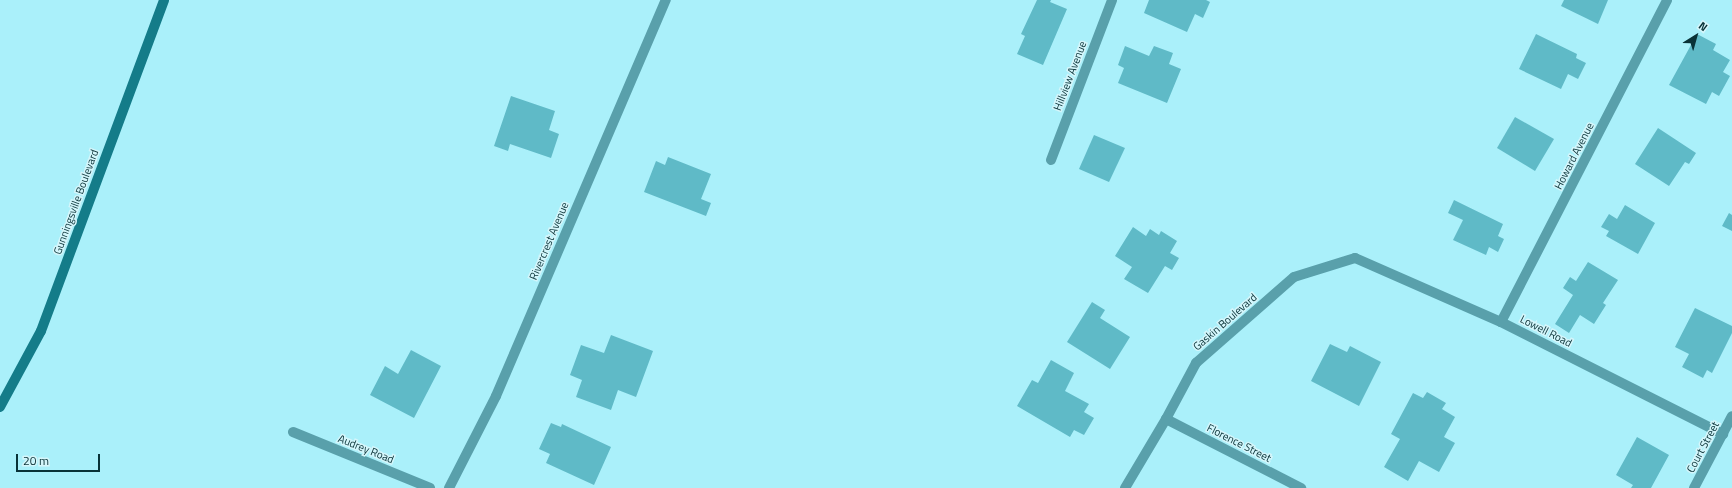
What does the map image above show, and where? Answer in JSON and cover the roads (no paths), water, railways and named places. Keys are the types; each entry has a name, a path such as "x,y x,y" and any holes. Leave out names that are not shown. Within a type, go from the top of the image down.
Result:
{"main road":[{"name":"Gunningsville Boulevard","path":"0,407 40,331 164,0"}],"street":[{"name":"Rivercrest Avenue","path":"449,488 496,396 666,0"},
{"name":"Hillview Avenue","path":"1051,160 1112,0"},
{"name":"Howard Avenue","path":"1501,322 1667,0"},
{"name":"Lowell Road","path":"1355,258 1501,322 1723,434"},
{"name":"Gaskin Boulevard","path":"1125,488 1166,419 1196,363 1294,277 1355,258"},
{"name":"Court Street","path":"1694,488 1732,416"},
{"name":"Florence Street","path":"1166,419 1301,488"},
{"name":"Audrey Road","path":"293,432 430,488"}]}
